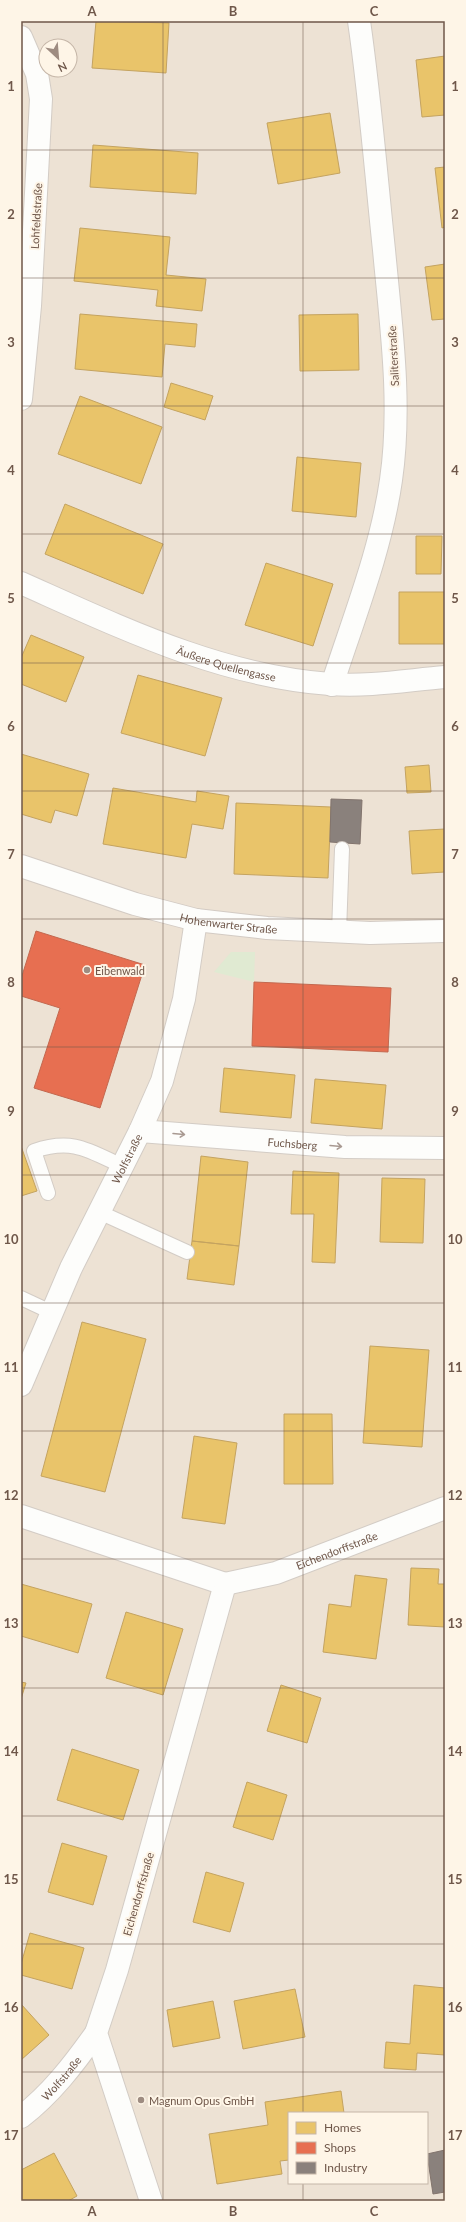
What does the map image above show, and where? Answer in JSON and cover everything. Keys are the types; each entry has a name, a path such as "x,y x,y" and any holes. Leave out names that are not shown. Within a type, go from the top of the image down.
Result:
{"street":[{"name":"Saliterstraße","path":"332,685 381,533 392,479 395,430 395,368 390,310 359,21"},
{"name":"Lohfeldstraße","path":"21,37 37,74 41,99 30,306 21,399"},
{"name":"Äußere Quellengasse","path":"21,583 153,642 262,675 332,685 445,677"},
{"name":"Hohenwarter Straße","path":"21,866 135,904 196,920 267,928 340,932 445,931"},
{"name":"Wolfstraße","path":"21,1385 51,1312 140,1131 162,1081 176,1037 184,999 196,920"},
{"name":"Fuchsberg","path":"140,1131 345,1147 445,1148"},
{"name":"Eichendorffstraße","path":"96,2033 117,1970 225,1584 276,1573 445,1508"},
{"path":"21,1516 225,1584"},
{"name":"Wolfstraße","path":"21,2117 36,2105 58,2082 78,2059 96,2033"},
{"path":"96,2033 150,2201"}],"lane":[{"path":"340,932 342,849"},
{"path":"48,1193 34,1151 51,1145 70,1144 122,1166"},
{"path":"99,1212 187,1252"},
{"path":"21,1298 51,1312"}],"shaded area":[{"path":"21,21 445,21 445,2201 21,2201"}],"green space":[{"path":"231,952 255,952 254,982 214,972"}],"building: Homes":[{"path":"96,21 169,23 166,73 92,68"},
{"path":"445,56 445,115 422,117 416,60"},
{"path":"330,113 340,173 278,184 267,123"},
{"path":"93,145 198,153 196,194 90,187"},
{"path":"445,167 445,227 442,228 435,168"},
{"path":"80,228 170,237 166,275 206,279 202,311 156,306 158,290 74,281"},
{"path":"445,264 445,319 432,320 425,267"},
{"path":"80,314 197,324 195,347 165,344 162,377 75,369"},
{"path":"358,314 359,370 300,371 299,315"},
{"path":"171,383 213,396 205,420 164,407"},
{"path":"80,396 162,427 141,484 58,454"},
{"path":"297,457 361,463 356,517 292,511"},
{"path":"65,504 163,544 143,594 45,554"},
{"path":"416,536 442,536 441,574 416,574"},
{"path":"266,563 333,584 313,646 245,625"},
{"path":"399,592 445,592 445,644 399,644"},
{"path":"31,635 84,657 66,702 21,684 21,658"},
{"path":"138,675 222,698 205,756 121,733"},
{"path":"21,754 89,774 77,816 55,810 51,823 21,814"},
{"path":"429,765 431,792 407,793 405,767"},
{"path":"113,788 196,802 197,791 229,796 223,829 192,824 186,858 103,844"},
{"path":"236,803 331,807 328,878 234,874"},
{"path":"445,829 445,872 412,874 409,831"},
{"path":"224,1068 295,1075 291,1118 220,1112"},
{"path":"315,1079 386,1085 382,1129 311,1123"},
{"path":"21,1146 37,1191 21,1196"},
{"path":"201,1156 248,1162 239,1246 192,1241"},
{"path":"293,1171 339,1173 335,1263 312,1262 314,1214 291,1214"},
{"path":"382,1178 425,1179 423,1243 380,1242"},
{"path":"192,1241 239,1246 234,1285 187,1279"},
{"path":"82,1322 146,1339 105,1492 41,1476"},
{"path":"370,1346 429,1350 422,1447 363,1443"},
{"path":"284,1414 332,1414 333,1484 284,1484"},
{"path":"194,1436 237,1443 225,1524 182,1518"},
{"path":"411,1568 439,1569 438,1584 445,1584 445,1627 408,1625"},
{"path":"355,1575 387,1579 376,1659 323,1652 329,1604 351,1607"},
{"path":"21,1584 92,1604 78,1653 21,1636"},
{"path":"126,1612 183,1629 163,1695 106,1678"},
{"path":"21,1682 26,1683 21,1699"},
{"path":"281,1685 321,1698 307,1743 267,1731"},
{"path":"72,1749 139,1770 123,1820 57,1800"},
{"path":"247,1782 287,1795 273,1840 233,1827"},
{"path":"62,1843 107,1856 93,1905 48,1892"},
{"path":"206,1872 244,1883 230,1932 193,1922"},
{"path":"30,1933 84,1948 72,1989 21,1975 21,1964"},
{"path":"414,1985 445,1988 445,2055 417,2053 416,2070 384,2068 386,2042 410,2044"},
{"path":"295,1989 305,2037 243,2049 234,2001"},
{"path":"213,2001 220,2038 173,2047 167,2010"},
{"path":"21,2004 49,2035 21,2060"},
{"path":"341,2091 344,2112 288,2112 288,2160 280,2161 282,2174 217,2184 209,2134 268,2125 265,2102"},
{"path":"54,2153 77,2196 68,2201 21,2201 21,2170"}],"building: Shops":[{"path":"36,931 145,965 100,1108 34,1088 60,1008 21,996 21,979"},
{"path":"254,982 391,988 388,1052 252,1046"}],"building: Industry":[{"path":"331,799 362,800 360,844 330,842"},
{"path":"445,2150 445,2192 433,2194 428,2154"}],"place":[{"name":"Eibenwald","path":"87,970"},
{"name":"Magnum Opus GmbH","path":"141,2100"}]}
